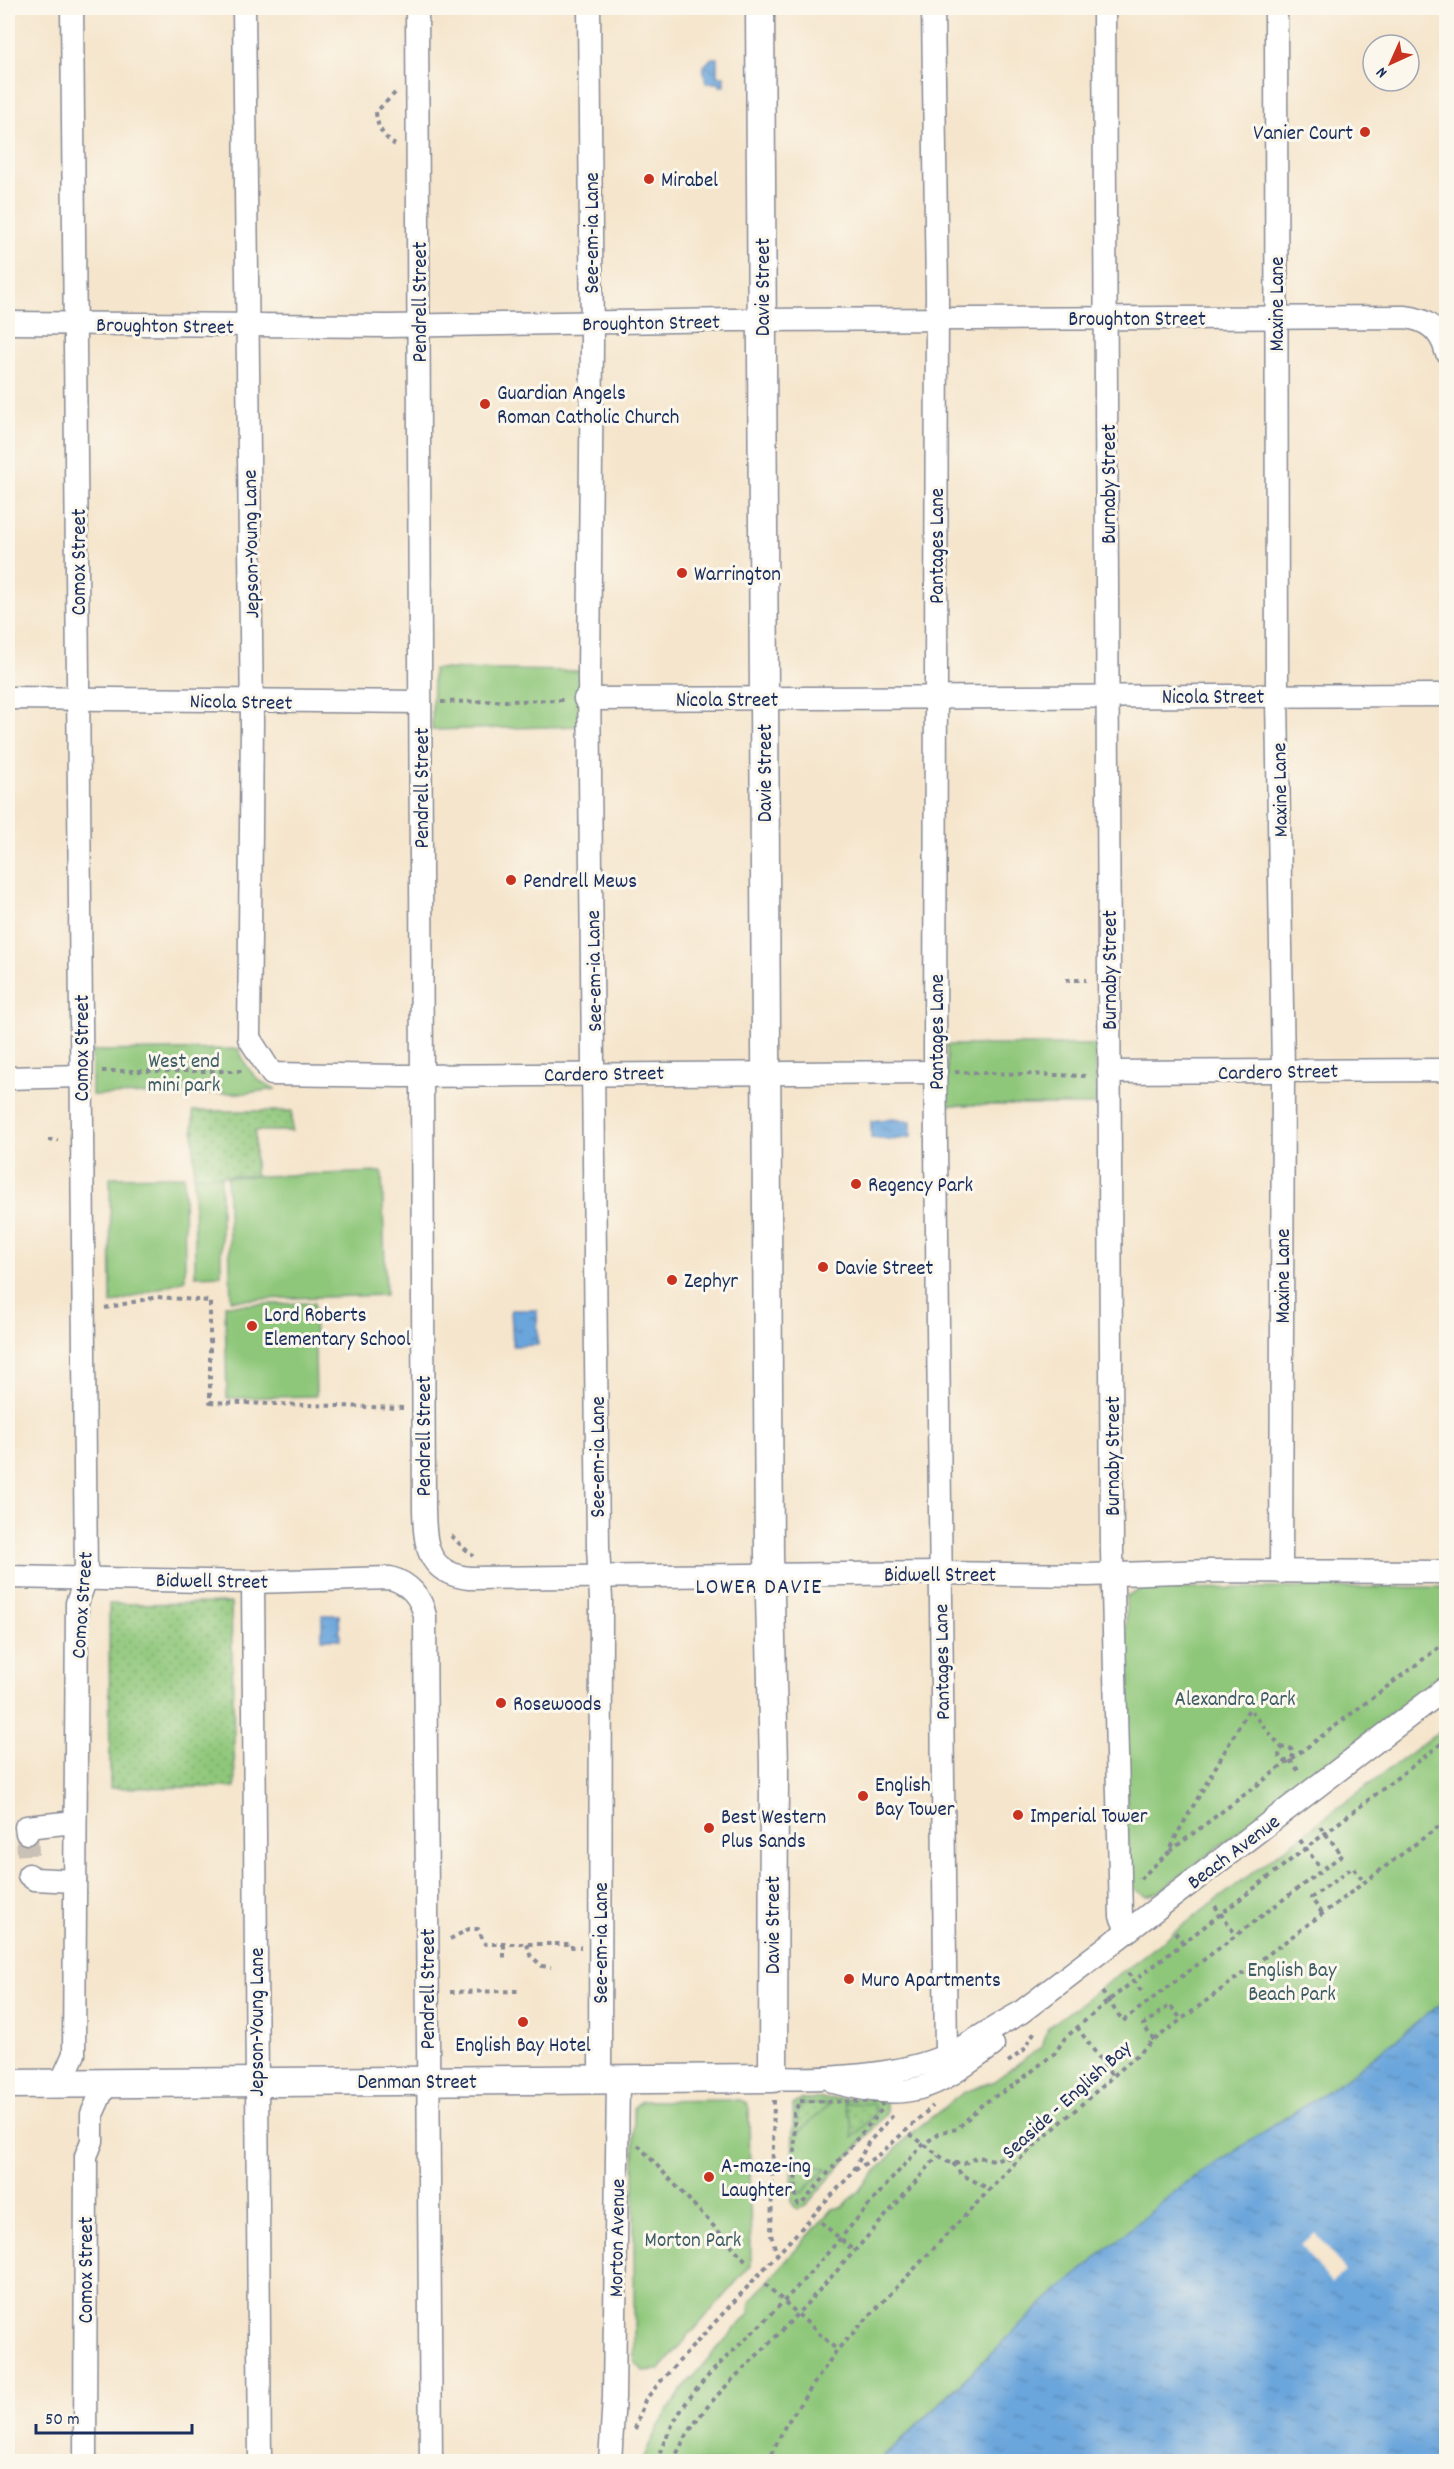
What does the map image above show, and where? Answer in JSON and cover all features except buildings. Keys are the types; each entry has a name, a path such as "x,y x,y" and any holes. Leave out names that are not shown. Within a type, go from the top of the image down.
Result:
{"main road":[{"name":"Davie Street","path":"760,8 769,1576 774,1765 773,2079"},
{"name":"Denman Street","path":"8,2084 773,2079"}],"street":[{"name":"Comox Street","path":"61,2083 74,2054 77,1603 86,1578 92,1073 79,698 72,8"},
{"name":"Jepson-Young Lane","path":"244,8 252,702 249,1038 272,1074"},
{"name":"Pendrell Street","path":"417,8 423,1408 425,1537 429,1553 438,1565"},
{"name":"See-em-ia Lane","path":"589,8 591,324 587,699 594,1073 599,1578 609,2079"},
{"name":"Pantages Lane","path":"933,8 937,320 935,698 945,1072 940,1573 946,2056"},
{"name":"Burnaby Street","path":"1104,8 1112,1575 1121,1916 1127,1930"},
{"name":"Maxine Lane","path":"1276,8 1277,697 1283,1071 1281,1572"},
{"name":"Broughton Street","path":"8,322 248,326 1107,318 1416,318 1436,330 1446,351"},
{"name":"Nicola Street","path":"587,699 1446,695"},
{"name":"Nicola Street","path":"8,698 420,702"},
{"name":"Cardero Street","path":"1109,1072 1446,1070"},
{"name":"Cardero Street","path":"272,1074 422,1076 945,1072"},
{"path":"8,1078 92,1073"},
{"name":"Bidwell Street","path":"438,1565 452,1575 469,1578 940,1573 1112,1575 1446,1572"},
{"name":"Bidwell Street","path":"8,1578 253,1582 390,1578 400,1581 413,1591"},
{"name":"Jepson-Young Lane","path":"253,1582 260,2462"},
{"name":"Pendrell Street","path":"413,1591 426,1616 431,2462"},
{"name":"Beach Avenue","path":"946,2056 1020,2013 1446,1688"},
{"path":"20,1830 75,1822"},
{"path":"29,1875 34,1879 75,1881"},
{"name":"Beach Avenue","path":"940,2091 1009,2032 1020,2013"},
{"name":"Denman Street","path":"773,2079 827,2080 909,2067 946,2056"},
{"name":"Morton Avenue","path":"609,2079 614,2397 610,2462"},
{"name":"Denman Street","path":"827,2080 872,2092 940,2091"},
{"name":"Comox Street","path":"85,2462 86,2156 92,2141 92,2114 106,2083"}],"path":[{"path":"370,112 376,112 395,93"},
{"path":"376,112 377,124 385,138 395,145"},
{"path":"420,702 587,699"},
{"path":"1066,980 1086,980"},
{"path":"92,1073 244,1071"},
{"path":"945,1072 1086,1076"},
{"path":"48,1140 58,1140"},
{"path":"105,1308 157,1297 210,1301 210,1402 423,1408"},
{"path":"451,1536 473,1556"},
{"path":"1137,1881 1170,1851 1446,1642"},
{"path":"1170,1851 1176,1836 1249,1709 1283,1749"},
{"path":"657,2462 665,2434 700,2382 784,2302 838,2237 924,2144 941,2132 957,2129 984,2103 1014,2085 1054,2053 1065,2038 1108,2001 1446,1740"},
{"path":"1283,1749 1288,1748 1293,1751 1290,1760"},
{"path":"1283,1749 1280,1757 1287,1761 1290,1760 1296,1768"},
{"name":"Seaside - English Bay","path":"768,2462 785,2426 837,2350 1014,2164 1154,2040 1446,1821"},
{"path":"1102,1992 1124,2021 1342,1855 1319,1825"},
{"path":"1300,1840 1318,1865"},
{"path":"1322,1913 1311,1898 1331,1883 1353,1867 1364,1882"},
{"path":"1327,1877 1331,1883"},
{"path":"1215,1906 1236,1935"},
{"path":"450,1940 469,1929 478,1929 485,1944 572,1944 572,1947"},
{"path":"1175,1932 1184,1944"},
{"path":"504,1944 504,1958"},
{"path":"527,1944 530,1955 542,1966 551,1966"},
{"path":"1128,1973 1144,1995"},
{"path":"450,1992 520,1991"},
{"path":"1154,2040 1143,2025 1170,2005 1181,2019"},
{"path":"1154,2008 1158,2014"},
{"path":"1077,2028 1113,2077"},
{"path":"773,2079 771,2235 777,2254"},
{"path":"634,2432 645,2400 854,2171 881,2153 940,2091"},
{"path":"800,2101 881,2102 883,2108 873,2121 801,2205 798,2205 796,2199 796,2105 800,2101"},
{"path":"854,2171 868,2143 902,2108"},
{"path":"910,2134 938,2156 953,2162 964,2164 977,2157 995,2160 1006,2156 1014,2164"},
{"path":"636,2143 748,2263"},
{"path":"673,2462 683,2439 705,2407 797,2314 938,2156"},
{"path":"953,2162 961,2174 989,2189"},
{"path":"821,2222 854,2251"},
{"path":"765,2284 837,2350"}],"green space":[{"path":"433,669 582,671 583,726 432,730"},
{"path":"947,1045 1096,1045 1096,1105 947,1105"},
{"name":"West end mini park","path":"239,1049 253,1074 263,1083 276,1089 246,1093 92,1095 92,1051"},
{"path":"193,1111 292,1111 292,1131 255,1131 255,1176 194,1176"},
{"path":"382,1172 386,1295 231,1300 227,1177"},
{"path":"184,1176 185,1280 111,1304 110,1177"},
{"path":"194,1176 221,1176 221,1275 195,1276"},
{"path":"314,1303 316,1396 227,1398 225,1305"},
{"name":"Alexandra Park","path":"1446,1587 1446,1674 1159,1892 1147,1896 1131,1888 1127,1874 1126,1597 1142,1589"},
{"path":"231,1603 235,1787 110,1788 109,1604"},
{"name":"English Bay Beach Park","path":"1446,1726 1446,2000 1344,2080 1185,2183 1048,2299 879,2461 642,2462 662,2420 702,2365 749,2314 750,2302 832,2209 843,2207 910,2134 963,2093 994,2081 1042,2046 1048,2028"},
{"path":"876,2098 886,2103 886,2114 807,2204 799,2209 794,2207 792,2201 793,2105 803,2099"},
{"name":"Morton Park","path":"740,2100 747,2103 749,2109 751,2265 659,2370 643,2371 636,2363 634,2356 634,2107 641,2101"},
{"path":"844,2103 872,2104 875,2107 876,2112 853,2138 851,2119"},
{"path":"804,2104 830,2104 797,2134 797,2109"},
{"path":"797,2158 811,2166 827,2168 802,2193 796,2189"}],"water":[{"path":"712,58 717,58 717,76 724,76 724,86 720,86 720,83 706,83 703,67"},
{"path":"891,1119 911,1121 911,1137 891,1140 871,1138 871,1121"},
{"path":"511,1310 537,1310 538,1345 513,1346"},
{"path":"322,1615 339,1615 340,1639 322,1639"},
{"path":"1446,2000 1446,2461 879,2462 1048,2299 1185,2183 1344,2080"}],"pier":[{"path":"1316,2233 1346,2272 1331,2283 1301,2244"}],"tunnel":[{"path":"27,1833 29,1875"}],"place":[{"name":"Vanier Court","path":"1365,132"},
{"name":"Mirabel","path":"649,179"},
{"name":"Guardian Angels Roman Catholic Church","path":"485,404"},
{"name":"Warrington","path":"682,573"},
{"name":"Pendrell Mews","path":"511,880"},
{"name":"Regency Park","path":"856,1184"},
{"name":"Davie Street","path":"823,1267"},
{"name":"Zephyr","path":"672,1280"},
{"name":"Lord Roberts Elementary School","path":"252,1326"},
{"name":"Rosewoods","path":"501,1703"},
{"name":"English Bay Tower","path":"863,1796"},
{"name":"Imperial Tower","path":"1018,1815"},
{"name":"Best Western Plus Sands","path":"709,1828"},
{"name":"Muro Apartments","path":"849,1979"},
{"name":"English Bay Hotel","path":"523,2022"},
{"name":"A-maze-ing Laughter","path":"709,2177"}],"district":[{"name":"LOWER DAVIE","path":"759,1585"}]}
